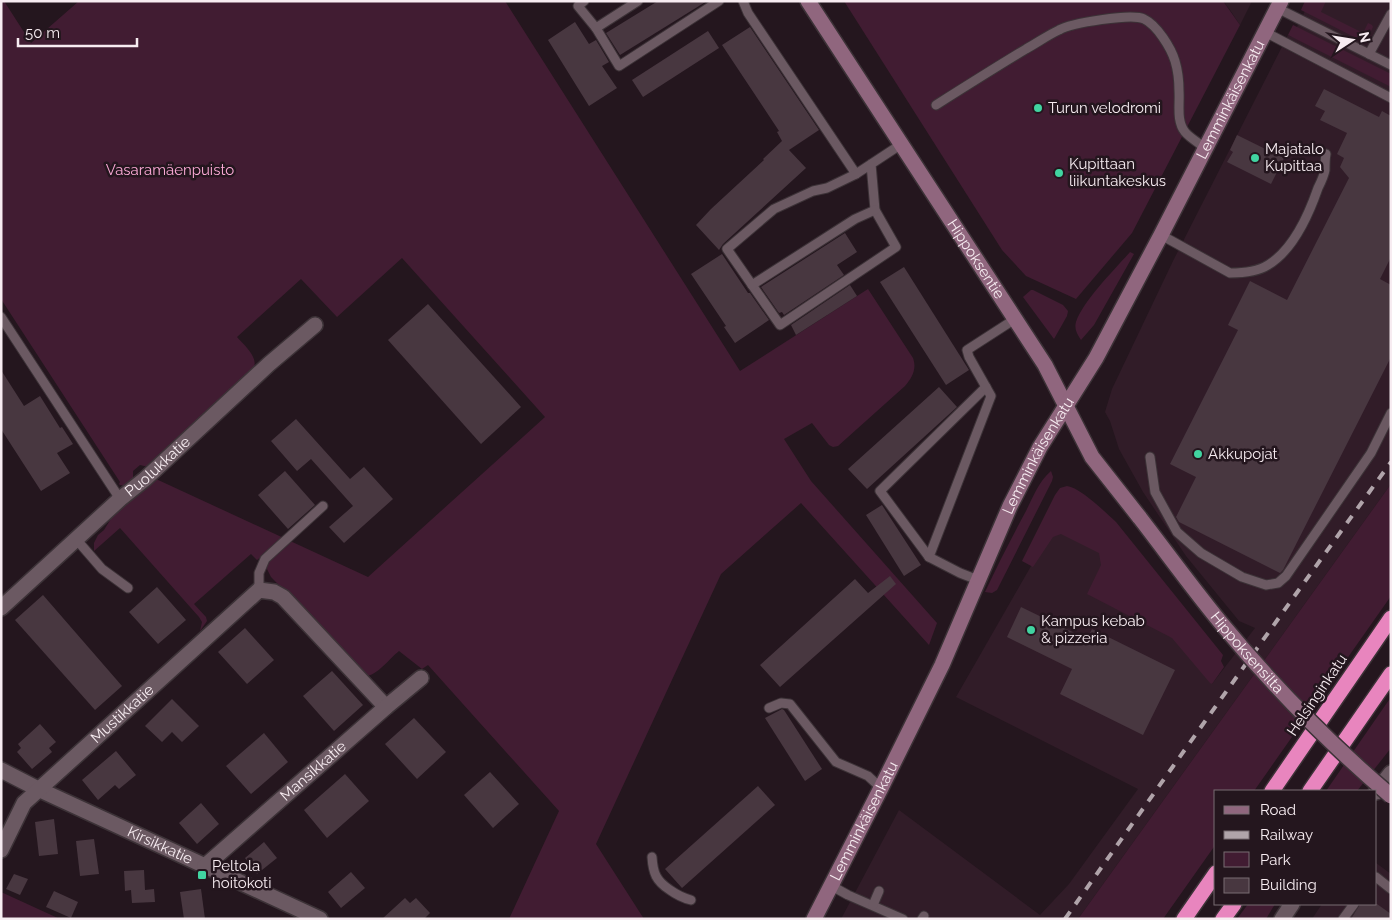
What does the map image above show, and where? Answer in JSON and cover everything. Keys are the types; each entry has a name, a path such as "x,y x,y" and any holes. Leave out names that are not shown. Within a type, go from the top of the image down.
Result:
{"highway":[{"name":"Helsinginkatu","path":"1273,790 1391,618"},
{"path":"1311,790 1391,674"},
{"path":"1184,919 1214,876"},
{"path":"1223,919 1233,905"}],"street":[{"name":"Hippoksentie","path":"808,1 1045,366 1092,457 1140,518"},
{"name":"Lemminkäisenkatu","path":"814,919 942,665 1020,484 1040,447 1096,358 1279,5"},
{"name":"Puolukkatie","path":"3,605 315,325"},
{"name":"Hippoksensilta","path":"1140,518 1221,623 1281,691 1342,752 1391,796"},
{"path":"259,590 274,592 283,596 386,707"},
{"name":"Mustikkatie","path":"1,850 24,803 259,590"},
{"name":"Mansikkatie","path":"206,866 421,678"},
{"name":"Kirsikkatie","path":"1,770 38,790 320,919"},
{"path":"1377,791 1391,773"},
{"path":"1282,919 1291,905"}],"lane":[{"path":"584,1 578,6 596,28 619,66 719,1"},
{"path":"596,28 638,1"},
{"path":"743,1 856,174"},
{"path":"1279,5 1391,65"},
{"path":"1369,54 1391,14"},
{"path":"936,105 1061,28 1105,19 1142,18 1149,22 1163,38 1175,59 1180,91 1179,119 1181,126 1189,136 1206,148"},
{"path":"1265,32 1391,98"},
{"path":"871,164 875,210 896,247 780,325 727,249 774,209 856,174 871,164 900,145"},
{"path":"1161,235 1230,273 1242,273 1268,265 1284,253 1312,208 1324,171 1326,154"},
{"path":"752,285 855,219 875,210"},
{"path":"1,316 120,499"},
{"path":"929,557 991,396 967,350 1015,319"},
{"path":"978,580 929,557 880,491 986,387"},
{"path":"1150,457 1155,492 1178,532 1201,553 1242,578 1266,585 1278,583 1286,576 1371,453 1391,413"},
{"path":"259,590 259,574 265,560 323,506"},
{"path":"76,539 102,569 128,588"},
{"path":"769,708 781,703 790,704 836,762 868,776 881,788"},
{"path":"652,857 653,868 661,884 682,898 691,900"},
{"path":"1377,878 1391,889"},
{"path":"830,885 903,919"},
{"path":"873,905 879,891"},
{"path":"1343,919 1353,905"}],"shaded area":[{"path":"1223,1 1252,1 1240,25 1230,10"},
{"path":"1310,1 1391,1 1391,484 1078,919 841,919 899,810 1040,915 1069,884 1138,789 956,697 1054,526 1108,554 1212,684 1255,628 1239,621 1186,556 1143,492 1119,449 1105,412 1112,389 1173,261 1288,35 1292,37"},
{"path":"1377,864 1391,874 1391,919 1312,919 1321,905 1377,905"}],"green space":[{"name":"Vasaramäenpuisto","path":"1,1 4,1 31,43 79,1 505,1 740,371 868,289 913,358 914,370 912,377 905,386 838,446 833,447 829,445 812,423 784,439 811,481 937,623 929,645 801,503 721,574 596,844 644,919 509,919 559,811 428,665 422,669 399,651 374,674 365,676 271,577 261,557 257,560 251,554 194,604 206,617 207,621 200,631 202,622 199,617 120,528 94,551 94,543 112,517 156,479 368,577 545,417 402,258 337,317 301,279 237,337 253,356 255,365 253,369 147,466 140,465 133,471 133,478 125,486 120,485 120,482 1,299"},
{"name":"Kupittaan liikuntakeskus","path":"844,1 1223,1 1240,25 1132,233 1076,299 1026,276 1002,250"},
{"path":"1305,1 1326,1 1321,12 1363,33 1368,23 1373,27 1370,34 1363,40 1360,40 1301,10"},
{"path":"1293,25 1391,74 1391,87 1288,35"},
{"path":"1130,252 1134,254 1094,325 1081,340 1075,327 1085,305"},
{"path":"1031,290 1063,305 1068,311 1054,339 1023,297"},
{"path":"1051,471 1052,481 997,590 992,593 985,592 1037,490"},
{"path":"1391,484 1391,596 1255,790 1214,790 1214,847 1163,919 1078,919"},
{"path":"1067,486 1086,496 1116,522 1223,655 1221,661 1224,667 1212,684 1172,638 1087,594 1101,565 1099,553 1061,534 1053,537 1033,567 1022,561 1055,495 1060,488"},
{"path":"1391,697 1391,748 1358,790 1327,790"},
{"path":"1,892 60,919 1,919"},
{"path":"1247,905 1274,905 1266,919 1237,919"}],"building":[{"path":"658,1 707,1 620,55 606,33"},
{"path":"575,22 589,44 596,40 609,62 602,66 617,88 589,106 548,40"},
{"path":"750,27 819,130 789,150 806,168 723,244 719,250 696,225 782,141 777,132 779,131 722,45"},
{"path":"708,31 719,48 643,97 632,80"},
{"path":"1324,89 1379,117 1382,111 1391,116 1391,257 1380,279 1391,285 1391,357 1280,573 1179,522 1176,517 1196,477 1170,464 1238,330 1228,325 1250,281 1287,300 1349,178 1340,167 1344,158 1337,154 1347,133 1320,120 1325,111 1315,106"},
{"path":"1237,135 1284,158 1271,184 1227,162 1233,152 1230,150"},
{"path":"845,233 857,252 837,265 844,275 784,315 782,312 779,313 761,287"},
{"path":"722,254 769,320 735,343 724,327 726,326 691,274"},
{"path":"904,267 969,370 946,385 880,282"},
{"path":"850,285 857,296 796,335 791,325"},
{"path":"428,304 521,407 481,444 388,340"},
{"path":"1,370 24,406 40,396 60,428 62,427 73,444 57,453 70,473 41,491 1,429"},
{"path":"939,387 957,407 867,489 848,469"},
{"path":"296,419 350,479 364,467 393,499 344,543 329,527 353,506 311,459 297,471 271,441"},
{"path":"285,471 315,505 288,529 258,495"},
{"path":"882,505 921,565 904,576 866,515"},
{"path":"890,576 896,584 780,687 760,665 855,579 868,593"},
{"path":"157,587 186,620 158,644 129,612"},
{"path":"43,595 122,686 95,710 15,620"},
{"path":"1021,607 1087,639 1092,629 1175,670 1143,735 1060,694 1072,669 1007,637"},
{"path":"245,628 274,660 247,684 218,652"},
{"path":"332,671 363,705 334,731 303,696"},
{"path":"172,699 199,726 182,742 172,732 162,742 145,726"},
{"path":"782,709 822,769 805,781 765,718"},
{"path":"414,718 446,752 417,779 385,744"},
{"path":"40,724 56,742 49,748 52,752 32,769 17,752 21,748 18,744"},
{"path":"264,733 288,762 251,794 226,766"},
{"path":"116,751 136,775 119,789 115,785 98,800 82,780"},
{"path":"490,772 519,804 493,828 464,795"},
{"path":"345,774 369,801 327,838 304,810"},
{"path":"758,786 775,805 682,888 665,869"},
{"path":"201,803 219,824 197,844 179,823"},
{"path":"54,819 58,854 39,856 35,822"},
{"path":"94,839 99,874 80,876 76,841"},
{"path":"264,842 277,858 257,874 245,858"},
{"path":"144,870 145,890 154,889 155,902 132,903 131,890 125,891 124,871"},
{"path":"351,872 365,888 341,908 328,892"},
{"path":"14,874 28,879 20,895 6,889"},
{"path":"201,889 205,919 184,919 180,892"},
{"path":"54,891 78,902 71,918 46,907"},
{"path":"405,898 410,903 416,898 430,913 424,919 382,919"},
{"path":"1377,904 1391,914 1391,919 1351,919 1359,905"}],"railway":[{"path":"1065,919 1391,462"}],"place":[{"name":"Turun velodromi","path":"1038,108"},
{"name":"Majatalo Kupittaa","path":"1255,158"},
{"name":"Kupittaan liikuntakeskus","path":"1059,173"},
{"name":"Akkupojat","path":"1198,454"},
{"name":"Kampus kebab & pizzeria","path":"1031,630"},
{"name":"Peltola hoitokoti","path":"202,875"}]}
